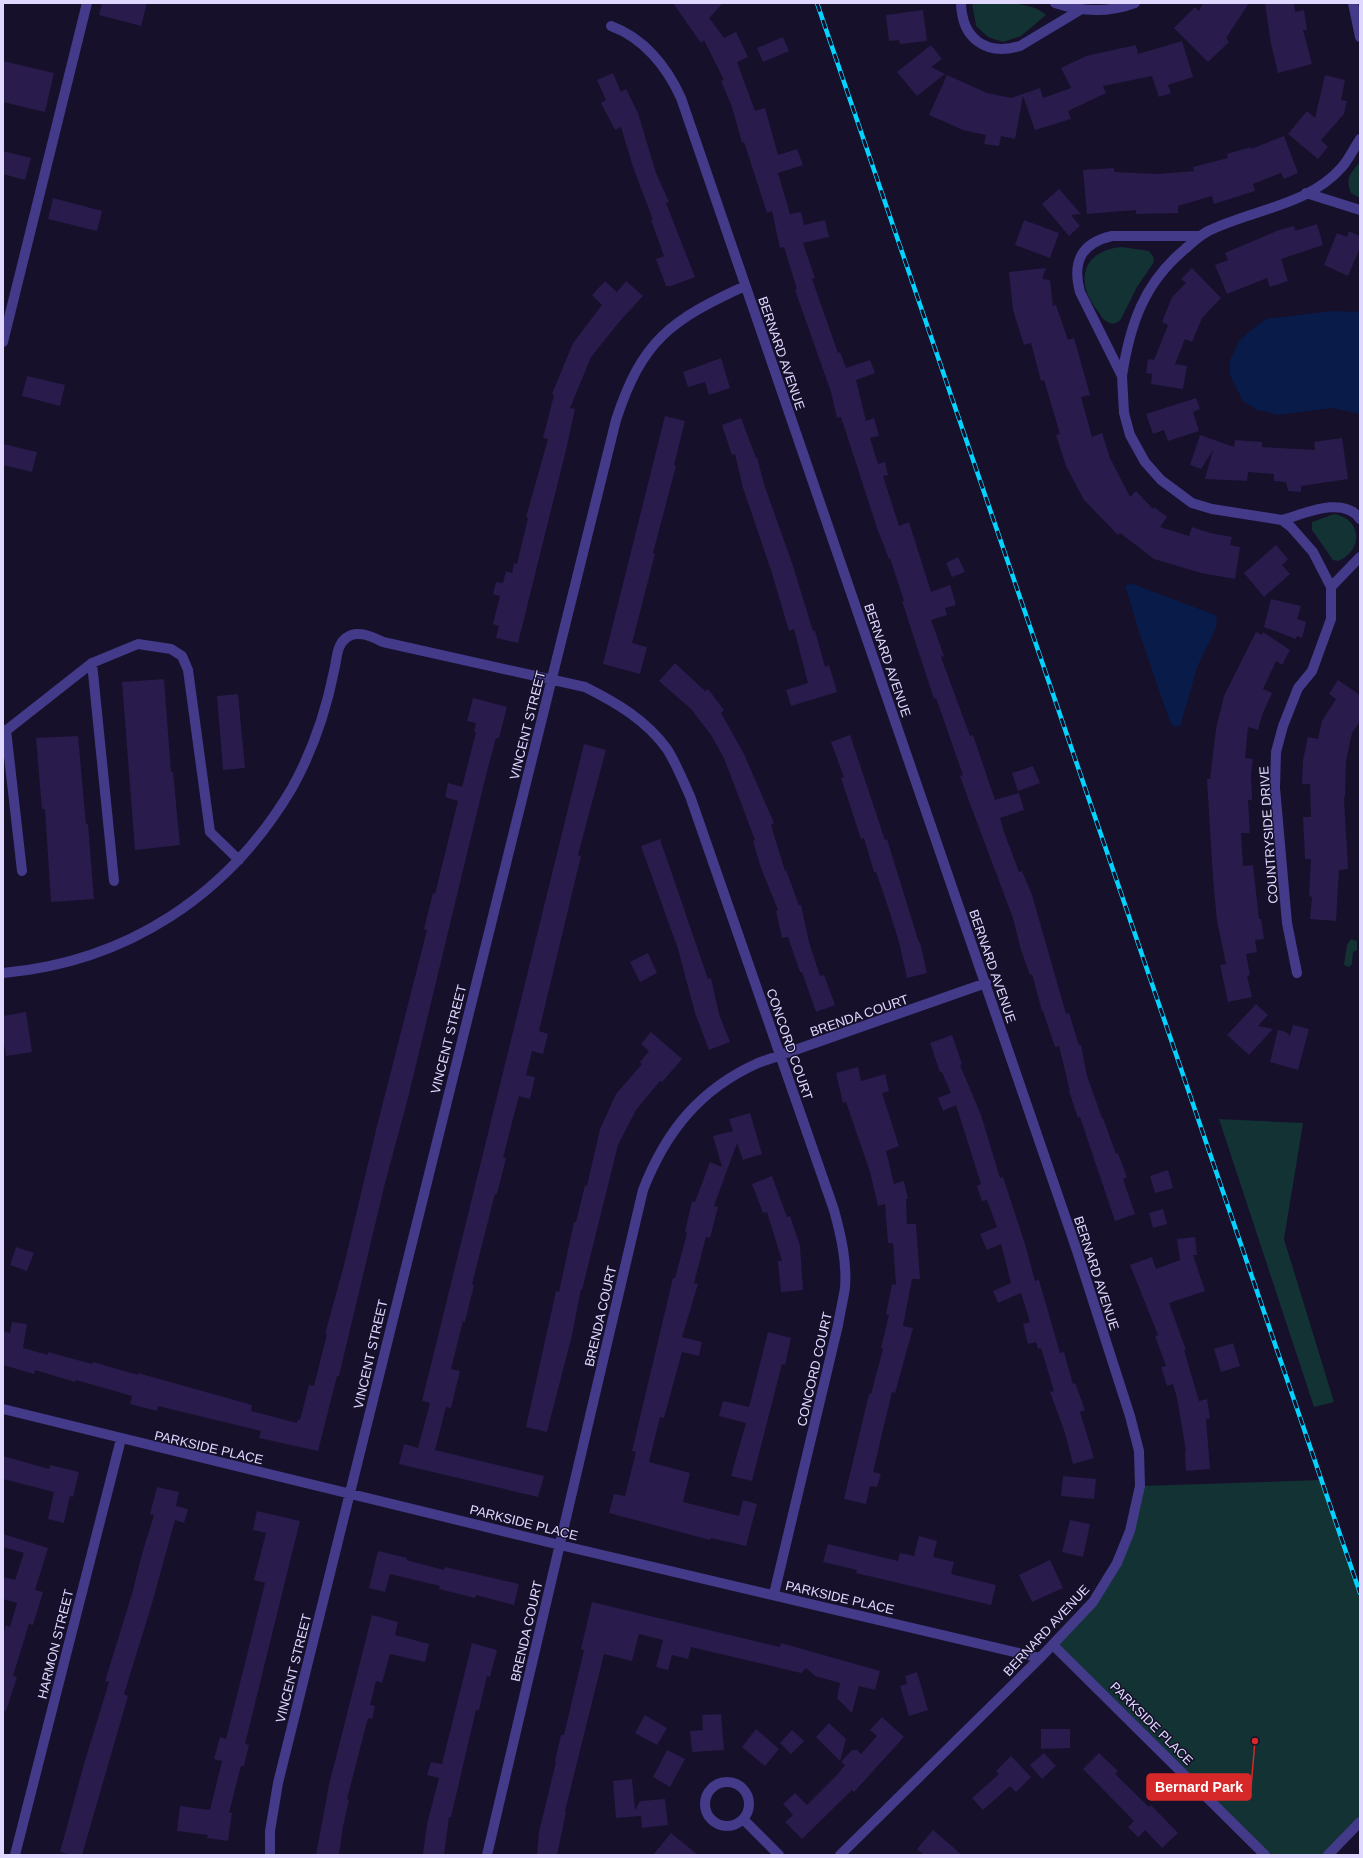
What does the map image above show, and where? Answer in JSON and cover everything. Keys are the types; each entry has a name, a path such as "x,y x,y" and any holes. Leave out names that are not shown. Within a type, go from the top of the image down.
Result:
{"street":[{"path":"3,342 87,3"},
{"path":"961,3 964,22 969,32 977,41 986,47 998,49 1009,49 1020,46 1080,10"},
{"path":"1055,3 1080,10 1104,10 1135,3"},
{"path":"1353,3 1360,37"},
{"name":"BERNARD AVENUE","path":"610,26 620,30 641,43 666,70 676,88 937,848 986,983 1079,1258 1130,1416 1139,1451 1140,1480 1136,1509 1130,1531 1117,1563 1106,1584 1093,1602 1053,1645 840,1855"},
{"path":"1360,139 1342,167 1324,184 1292,200 1214,228 1200,236 1167,266 1148,291 1138,311 1130,333 1122,376 1124,413 1130,435 1145,462 1161,480 1192,503 1212,509 1282,520 1325,508 1347,508 1360,519"},
{"path":"1306,193 1360,210"},
{"path":"1122,376 1080,292 1077,271 1081,255 1095,241 1112,236 1200,236"},
{"name":"VINCENT STREET","path":"270,1855 270,1831 278,1783 351,1493 401,1281 616,420 632,376 649,350 659,338 676,323 711,302 745,286"},
{"name":"COUNTRYSIDE DRIVE","path":"1282,520 1291,527 1313,552 1330,586 1332,606 1329,626 1312,671 1298,688 1283,726 1276,752 1275,788 1288,931 1297,973"},
{"path":"1330,586 1360,557"},
{"name":"CONCORD COURT","path":"3,973 61,964 125,942 162,922 197,898 239,860 266,828 283,803 303,767 321,720 332,681 339,647 347,638 357,634 368,635 383,642 552,679 585,688 616,703 647,726 667,749 690,796 834,1210 841,1238 845,1264 845,1288 838,1325 774,1594"},
{"path":"22,871 5,731 92,663 138,644 171,649 182,656 188,670 210,832 239,860"},
{"path":"92,663 114,881"},
{"name":"BRENDA COURT","path":"487,1855 643,1190 649,1174 667,1140 704,1097 737,1073 780,1056 986,983"},
{"name":"PARKSIDE PLACE","path":"3,1409 121,1440 351,1493 560,1545 774,1594 1040,1658"},
{"name":"HARMON STREET","path":"14,1855 121,1440"},
{"name":"PARKSIDE PLACE","path":"1053,1645 1265,1855"},
{"path":"727,1782 740,1787 745,1792 748,1806 743,1818 730,1826 716,1824 711,1819 705,1806 709,1792 714,1786 727,1782"},
{"path":"743,1818 779,1855"},
{"path":"1328,1855 1360,1822"}],"green space":[{"path":"972,3 1012,3 1031,7 1046,15 1021,36 1003,42 988,37 976,26"},
{"path":"1360,162 1360,198 1351,193 1348,184 1351,173"},
{"path":"1122,247 1149,251 1153,256 1154,262 1137,287 1121,319 1116,323 1111,324 1102,318 1090,299 1086,288 1086,269 1098,254 1109,249"},
{"path":"1334,514 1344,517 1350,522 1355,528 1356,536 1352,550 1338,561 1333,560 1312,530 1312,522"},
{"path":"1351,939 1357,941 1357,950 1353,952 1352,964 1349,967 1344,965 1347,945"},
{"path":"1219,1119 1303,1123 1284,1239 1334,1402 1314,1407"},
{"path":"1322,1480 1360,1593 1360,1822 1328,1855 1264,1855 1053,1645 1093,1602 1117,1563 1140,1486"}],"water":[{"path":"1333,311 1360,312 1360,414 1332,408 1278,415 1257,410 1243,401 1230,375 1230,360 1239,341 1266,319"},
{"path":"1133,584 1215,615 1217,619 1216,627 1197,668 1180,726 1175,727 1170,722 1138,629 1125,585"}],"building":[{"path":"102,3 147,3 141,26 99,15"},
{"path":"673,3 723,3 709,18 724,38 736,32 748,57 737,62 755,111 765,108 778,155 797,149 803,165 778,173 790,214 801,212 804,225 825,220 829,237 803,243 815,278 812,279 838,353 840,352 846,368 870,360 875,373 856,380 866,421 874,418 879,436 870,438 878,464 885,462 888,475 883,476 899,526 909,522 931,592 950,585 956,605 945,608 947,615 931,620 944,656 941,657 970,736 973,735 995,800 1019,793 1024,810 1000,818 1019,872 1022,871 1032,895 1066,1014 1069,1013 1079,1045 1081,1045 1087,1076 1116,1154 1118,1153 1127,1177 1123,1179 1135,1214 1115,1221 1080,1117 1078,1118 1069,1091 1059,1046 1055,1047 1042,1011 1032,974 1030,975 1021,950 1013,918 960,776 963,775 936,698 934,699 902,601 904,601 890,558 889,559 877,528 841,417 837,418 831,392 795,290 797,289 784,247 780,248 772,211 767,213 744,142 742,143 732,107 721,81 724,80 704,40 701,43"},
{"path":"1203,3 1249,3 1226,38 1229,42 1208,62 1174,28 1195,7 1199,11"},
{"path":"1265,3 1294,3 1295,12 1304,10 1307,30 1303,30 1312,64 1278,73 1271,44"},
{"path":"923,10 927,41 900,44 899,40 889,41 886,15"},
{"path":"783,37 789,51 763,62 757,48"},
{"path":"1182,41 1193,77 1168,85 1171,93 1159,97 1152,76 1103,86 1106,93 1068,111 1071,119 1035,130 1023,96 1015,139 1001,136 999,146 984,144 986,135 963,130 929,115 947,75 987,93 1011,98 1040,88 1043,98 1071,88 1061,68 1086,56 1136,45 1138,54"},
{"path":"931,45 942,59 931,67 945,74 917,96 897,72"},
{"path":"3,61 54,73 45,112 3,102"},
{"path":"613,73 621,92 626,89 638,113 656,173 669,202 666,203 695,277 671,286 666,286 656,259 664,256 651,220 653,220 633,167 621,127 615,130 601,103 606,100 597,80"},
{"path":"1325,75 1345,80 1341,100 1347,101 1344,114 1321,140 1328,147 1318,159 1288,134 1307,111 1315,118"},
{"path":"1284,136 1298,173 1284,179 1281,173 1253,184 1255,191 1214,204 1212,196 1178,206 1178,213 1136,214 1136,210 1087,214 1083,170 1114,168 1114,172 1158,174 1194,171 1193,167 1228,158 1227,154 1251,147 1251,149"},
{"path":"3,151 31,158 25,180 3,174"},
{"path":"1059,189 1081,214 1071,215 1080,226 1069,236 1042,204"},
{"path":"53,198 102,211 97,231 48,219"},
{"path":"1024,220 1059,233 1050,258 1015,245"},
{"path":"1317,224 1323,245 1281,259 1288,281 1270,287 1267,278 1227,294 1215,265 1228,260 1225,253 1279,230 1294,226 1295,231"},
{"path":"1349,231 1360,236 1360,248 1348,276 1324,265 1337,233 1347,237"},
{"path":"1046,268 1042,279 1050,280 1053,306 1056,305 1068,340 1074,338 1090,395 1081,397 1092,437 1102,433 1110,458 1130,497 1136,491 1153,509 1154,507 1167,517 1160,527 1189,536 1192,527 1210,533 1232,537 1230,545 1240,547 1235,579 1201,573 1154,559 1120,533 1118,535 1084,500 1066,466 1056,435 1060,434 1044,380 1041,381 1031,343 1024,345 1013,310 1009,272"},
{"path":"1192,268 1221,298 1202,318 1192,342 1185,339 1175,364 1187,366 1183,389 1151,384 1152,374 1146,373 1148,359 1154,360 1168,325 1162,322 1172,297 1186,283 1181,279"},
{"path":"605,281 617,292 626,281 643,296 620,321 591,357 570,408 575,409 566,450 518,643 496,638 499,626 493,624 500,596 493,594 496,582 503,583 506,571 512,573 514,563 517,564 528,518 526,517 548,439 543,438 554,395 552,394 573,343 602,305 592,295"},
{"path":"721,358 730,388 709,395 705,382 688,387 683,372"},
{"path":"27,376 65,385 60,406 22,396"},
{"path":"1196,398 1200,409 1193,412 1199,431 1168,441 1164,430 1153,434 1146,414"},
{"path":"665,416 685,421 674,465 676,466 653,553 655,554 632,643 647,647 640,674 603,664"},
{"path":"741,418 756,458 757,457 764,484 792,563 813,631 815,631 825,667 829,665 837,692 791,706 786,690 808,683 794,629 789,631 771,570 743,488 735,454 732,455 722,425"},
{"path":"1200,435 1234,447 1235,440 1262,442 1262,447 1315,450 1314,442 1342,438 1348,479 1301,486 1301,492 1288,491 1286,482 1274,481 1274,474 1248,472 1247,481 1205,479 1213,450 1201,469 1190,465"},
{"path":"3,444 37,452 32,472 3,465"},
{"path":"1276,545 1288,559 1282,565 1290,574 1264,597 1244,573"},
{"path":"958,557 965,572 952,577 946,563"},
{"path":"1271,599 1301,606 1297,619 1306,622 1302,638 1297,636 1296,639 1264,627"},
{"path":"1256,632 1262,635 1263,632 1290,650 1282,665 1276,661 1263,689 1272,693 1262,715 1258,730 1248,727 1245,758 1253,759 1251,774 1252,800 1248,800 1250,833 1241,833 1243,866 1253,865 1259,919 1261,919 1264,939 1255,940 1257,952 1246,954 1250,975 1247,976 1252,997 1228,1002 1220,965 1226,964 1217,921 1207,779 1210,779 1216,729 1224,696"},
{"path":"675,663 705,691 708,689 724,710 721,713 744,754 774,823 771,825 785,871 786,870 799,905 801,905 809,942 820,976 824,975 835,1005 816,1012 788,937 782,938 776,911 778,910 761,868 753,841 755,840 724,758 711,735 691,709 659,681"},
{"path":"164,679 171,772 173,772 180,845 135,850 122,682"},
{"path":"1338,680 1360,695 1360,721 1352,733 1346,761 1344,797 1348,869 1339,870 1336,921 1310,919 1312,897 1309,896 1311,859 1305,859 1303,817 1311,817 1310,784 1302,784 1303,760 1308,737 1318,739 1322,721 1336,699 1329,694"},
{"path":"238,694 245,768 223,770 217,696"},
{"path":"473,698 507,707 499,738 496,738 487,771 339,1376 337,1376 318,1451 259,1438 261,1431 158,1406 157,1411 130,1404 132,1396 76,1380 75,1382 35,1370 34,1374 3,1365 3,1331 10,1333 12,1322 27,1324 23,1348 48,1355 48,1352 92,1364 93,1362 138,1375 138,1373 252,1405 251,1411 297,1423 298,1419 300,1420 309,1385 314,1386 327,1334 325,1334 344,1265 377,1126 427,930 424,929 433,893 435,894 458,801 445,797 448,783 462,787 476,732 474,732 476,723 467,721"},
{"path":"850,735 885,840 887,839 919,943 920,942 927,973 907,978 899,942 888,907 876,872 874,872 864,838 861,839 841,778 844,777 831,742"},
{"path":"78,736 86,824 88,824 94,899 51,902 45,809 42,809 36,738"},
{"path":"584,744 606,750 578,855 581,856 539,1031 548,1034 543,1054 532,1051 526,1075 535,1077 530,1099 519,1096 516,1107 503,1158 506,1158 497,1194 495,1194 472,1284 474,1285 465,1322 463,1321 451,1369 460,1371 451,1408 446,1407 435,1450 544,1476 538,1497 399,1464 404,1444 418,1448 430,1403 422,1401"},
{"path":"1033,766 1040,783 1018,791 1012,773"},
{"path":"660,839 708,979 711,978 719,1014 730,1042 709,1050 695,1013 678,949 641,846"},
{"path":"648,953 657,973 640,982 630,962"},
{"path":"1256,1004 1268,1015 1258,1026 1273,1029 1249,1055 1227,1035"},
{"path":"26,1012 32,1052 6,1056 3,1037 3,1016"},
{"path":"1293,1025 1309,1029 1298,1070 1270,1062 1278,1030 1286,1032 1290,1036"},
{"path":"651,1032 682,1059 662,1082 660,1081 636,1110 618,1145 582,1290 581,1289 572,1335 547,1432 526,1427 556,1291 559,1292 574,1222 576,1222 585,1185 587,1186 600,1129 616,1094 642,1064 640,1062 649,1051 641,1044"},
{"path":"952,1035 962,1064 960,1065 981,1115 1000,1178 1003,1177 1026,1247 1035,1281 1039,1280 1060,1353 1064,1352 1073,1384 1075,1383 1085,1410 1080,1412 1094,1458 1073,1464 1065,1433 1050,1392 1054,1391 1041,1348 1038,1349 1036,1342 1028,1344 1023,1324 1030,1322 1021,1293 998,1303 993,1291 1011,1283 1001,1244 987,1250 980,1234 997,1227 987,1200 982,1201 977,1186 981,1184 956,1105 943,1111 938,1098 951,1093 942,1072 940,1072 930,1043"},
{"path":"858,1067 861,1081 885,1074 889,1091 882,1093 899,1146 886,1151 894,1184 904,1181 908,1199 906,1199 907,1224 916,1224 920,1279 912,1279 903,1326 913,1328 895,1393 892,1392 873,1472 881,1474 877,1487 870,1486 866,1504 844,1499 869,1394 871,1394 883,1349 881,1348 889,1315 886,1314 892,1284 896,1285 893,1243 888,1243 885,1204 878,1206 870,1172 846,1102 843,1103 836,1073"},
{"path":"750,1113 762,1154 743,1160 737,1143 714,1206 718,1207 710,1238 706,1237 694,1283 698,1284 682,1337 702,1342 699,1356 682,1352 664,1418 660,1417 649,1462 690,1473 683,1502 739,1516 743,1500 757,1504 746,1546 711,1538 710,1540 609,1513 614,1494 625,1496 636,1452 632,1451 673,1278 675,1278 687,1233 685,1232 692,1201 695,1202 710,1162 722,1167 713,1136 733,1131 729,1119"},
{"path":"1168,1170 1173,1188 1155,1193 1150,1176"},
{"path":"772,1176 787,1217 790,1216 800,1246 803,1290 781,1292 778,1261 782,1261 767,1212 763,1213 752,1184"},
{"path":"1163,1209 1167,1224 1153,1228 1149,1213"},
{"path":"1195,1237 1197,1255 1193,1255 1205,1291 1169,1303 1186,1350 1184,1350 1199,1401 1207,1399 1210,1418 1206,1419 1210,1469 1186,1471 1186,1451 1177,1398 1173,1384 1167,1386 1161,1367 1166,1366 1155,1336 1158,1335 1130,1265 1152,1257 1156,1269 1180,1260 1177,1239"},
{"path":"16,1247 34,1253 27,1271 10,1265"},
{"path":"768,1332 791,1338 785,1365 782,1364 752,1481 731,1476 746,1423 719,1416 723,1401 749,1407"},
{"path":"1233,1343 1240,1366 1221,1372 1214,1349"},
{"path":"3,1456 49,1469 50,1465 79,1472 73,1497 70,1496 64,1523 48,1519 54,1492 3,1479"},
{"path":"1063,1476 1096,1479 1094,1499 1061,1496"},
{"path":"157,1487 179,1492 176,1506 188,1509 184,1523 175,1520 151,1607 124,1694 128,1696 82,1855 72,1855 60,1852 84,1764 109,1682 105,1681 132,1594 154,1515 150,1514"},
{"path":"257,1511 300,1521 245,1744 249,1745 244,1766 241,1766 229,1813 232,1813 228,1841 207,1838 208,1835 177,1831 180,1806 210,1810 222,1761 214,1759 220,1737 226,1739 265,1583 254,1580 266,1533 253,1530"},
{"path":"1070,1520 1090,1524 1083,1557 1062,1552"},
{"path":"3,1534 48,1548 35,1590 43,1592 33,1625 29,1624 13,1676 17,1677 6,1711 3,1711 3,1634 6,1625 10,1627 17,1603 3,1599 3,1577 15,1580 24,1553 3,1547"},
{"path":"919,1536 937,1541 933,1557 954,1562 951,1574 996,1585 991,1605 856,1573 857,1570 823,1562 828,1544 898,1561 900,1553 914,1556"},
{"path":"378,1551 407,1558 406,1560 444,1570 445,1567 519,1584 514,1605 476,1595 475,1598 439,1589 440,1586 390,1574 385,1592 369,1588"},
{"path":"1050,1560 1063,1588 1032,1602 1019,1575"},
{"path":"592,1602 780,1647 781,1643 880,1671 875,1690 859,1686 852,1713 837,1698 840,1683 815,1676 806,1668 801,1673 691,1647 688,1659 672,1655 668,1670 656,1667 663,1640 639,1634 632,1661 604,1654 565,1811 557,1855 537,1855 539,1832 561,1735 564,1735 584,1650 581,1649"},
{"path":"372,1615 398,1622 395,1635 429,1644 425,1662 390,1654 382,1683 376,1681 370,1705 375,1706 372,1719 368,1718 347,1799 349,1800 343,1826 339,1855 316,1855 329,1785"},
{"path":"472,1643 497,1650 490,1677 487,1676 479,1710 476,1710 451,1817 449,1817 444,1855 423,1854 427,1824 439,1778 427,1775 431,1762 442,1764"},
{"path":"917,1672 928,1710 909,1716 900,1686 907,1684 905,1676"},
{"path":"721,1714 724,1750 692,1752 690,1731 703,1730 702,1715"},
{"path":"645,1715 667,1728 657,1745 635,1733"},
{"path":"882,1717 904,1737 854,1792 852,1790 802,1839 785,1822 793,1815 783,1804 795,1793 807,1805 837,1775 845,1765 841,1762 852,1750 857,1750 861,1754 877,1736 870,1730"},
{"path":"829,1723 846,1739 840,1761 816,1737"},
{"path":"756,1729 779,1749 765,1766 742,1747"},
{"path":"1041,1729 1070,1729 1070,1748 1041,1749"},
{"path":"792,1730 804,1741 791,1754 780,1743"},
{"path":"667,1750 685,1759 670,1787 653,1777"},
{"path":"1044,1753 1056,1766 1042,1779 1030,1765"},
{"path":"1099,1753 1118,1771 1115,1774 1149,1807 1151,1805 1178,1833 1162,1848 1145,1830 1138,1837 1128,1827 1134,1821 1083,1769"},
{"path":"1011,1756 1031,1777 1016,1792 1010,1786 983,1810 972,1798 999,1774 996,1771"},
{"path":"632,1779 635,1810 640,1801 665,1799 668,1825 642,1828 641,1816 616,1818 613,1781"},
{"path":"933,1830 962,1855 924,1855 917,1849"},
{"path":"671,1833 698,1855 653,1855"}],"railway":[{"path":"817,3 1360,1593"}],"place":[{"name":"Bernard Park","path":"1255,1741"}]}
